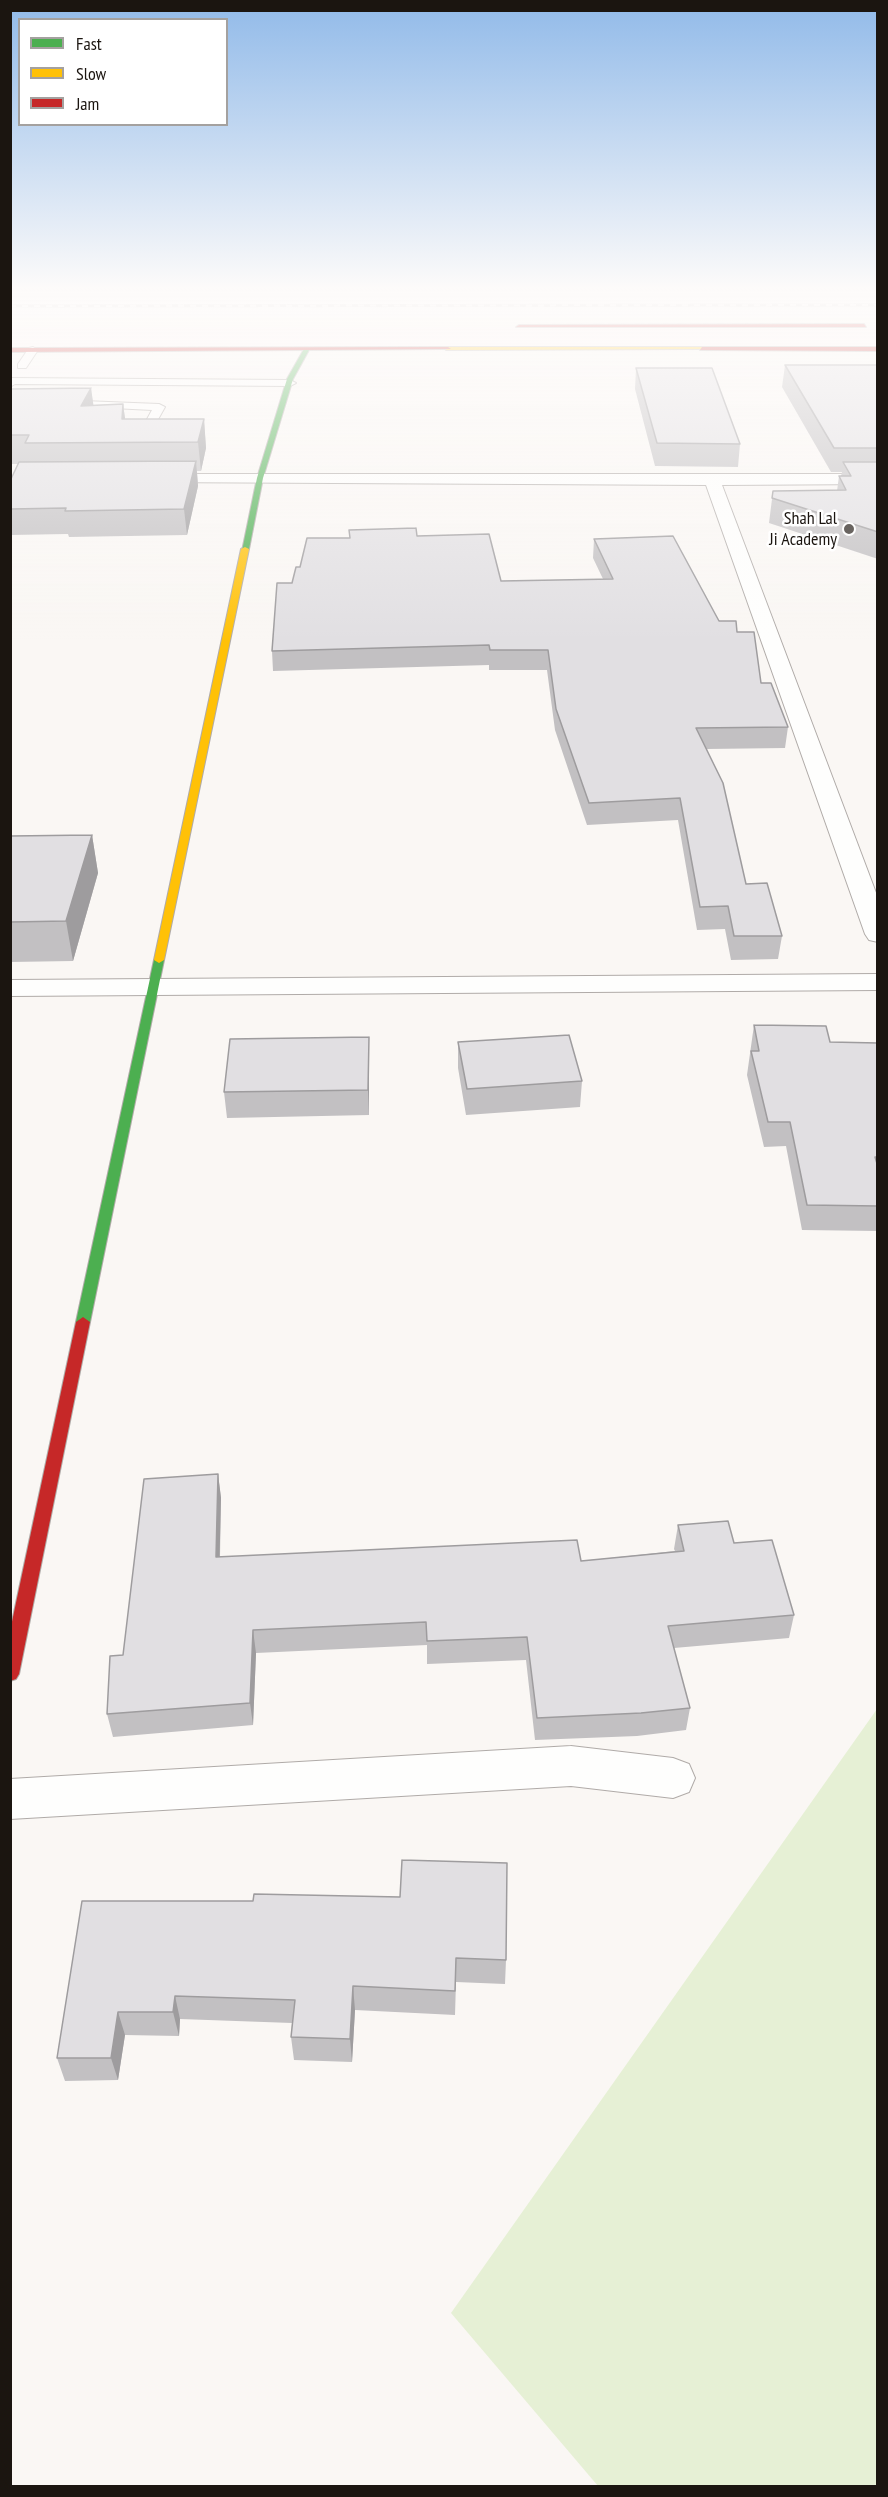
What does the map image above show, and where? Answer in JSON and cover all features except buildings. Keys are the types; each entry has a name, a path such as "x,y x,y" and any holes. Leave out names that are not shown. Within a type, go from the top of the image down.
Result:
{"main road":[{"path":"10,1674 261,478 282,409"}],"street":[{"path":"141,479 878,479"},
{"path":"712,480 878,934"},
{"path":"10,988 878,982"},
{"path":"10,1799 571,1766 674,1778"}],"lane":[{"path":"152,421 158,409"}],"green space":[{"path":"877,1709 877,2486 598,2486 451,2313"}],"traffic: fast":[{"path":"245,549 260,478 281,409"},
{"path":"83,1322 159,960"}],"traffic: slow":[{"path":"159,960 245,549"}],"traffic: jam":[{"path":"10,1674 83,1322"}],"place":[{"name":"Shah Lal Ji Academy","path":"849,529"}]}
